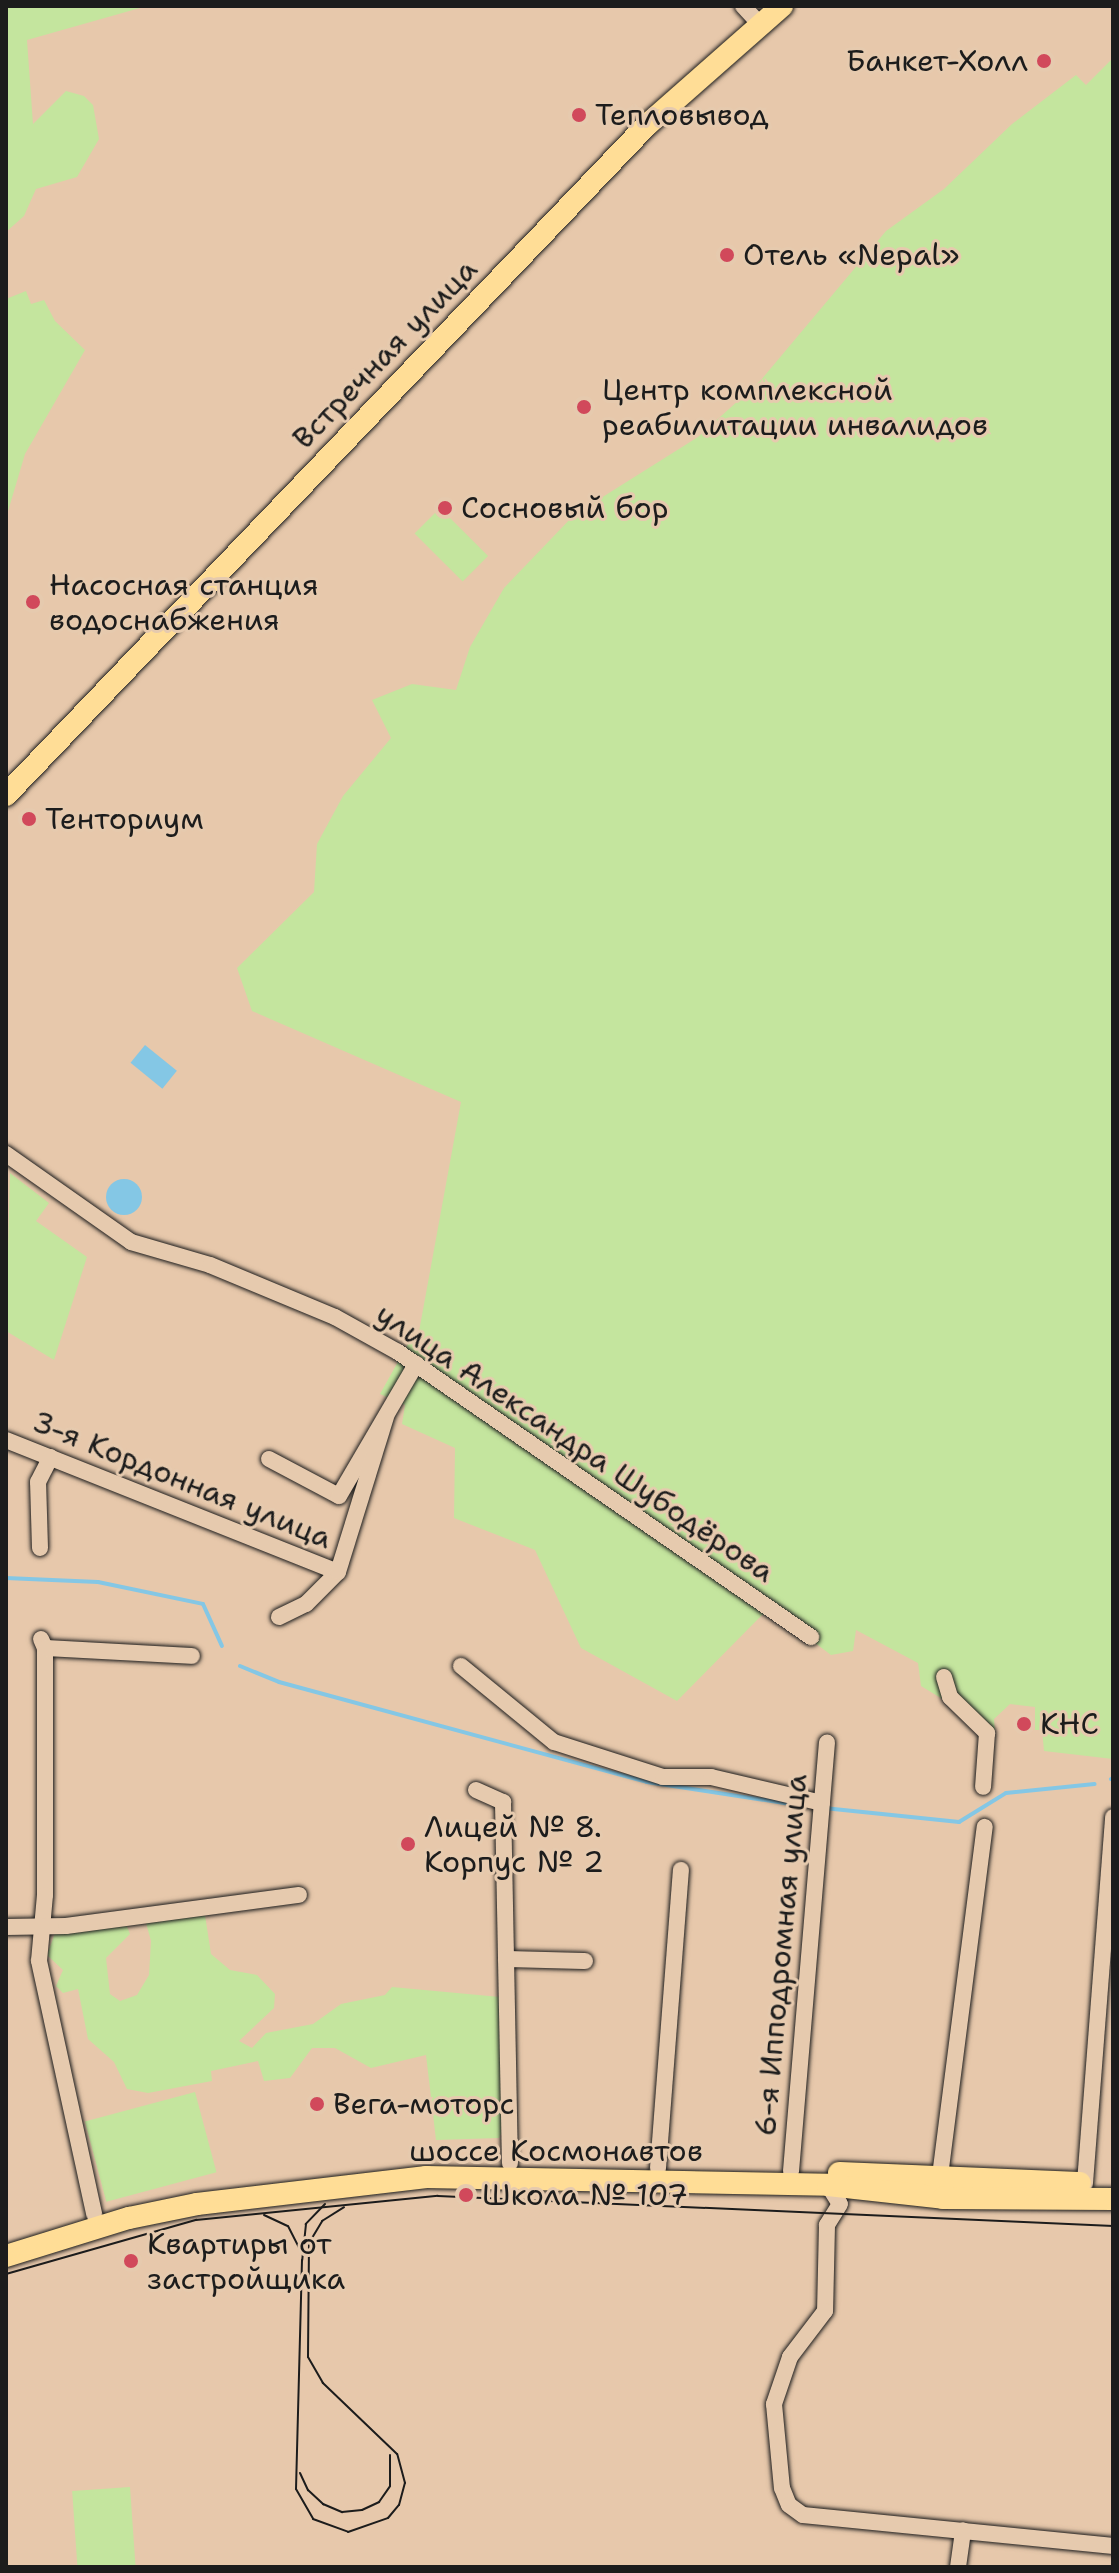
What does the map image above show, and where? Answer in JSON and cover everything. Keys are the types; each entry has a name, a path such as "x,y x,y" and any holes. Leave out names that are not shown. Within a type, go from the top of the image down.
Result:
{"main road":[{"name":"Встречная улица","path":"6,795 647,125 759,23 782,6"},
{"name":"шоссе Космонавтов","path":"6,2244 94,2214 192,2191 291,2177 510,2163 940,2176 1113,2186"},
{"name":"шоссе Космонавтов","path":"6,2256 129,2218 197,2204 389,2180 501,2175 828,2185 943,2198 1113,2199"}],"street":[{"path":"743,6 759,23"},
{"name":"улица Александра Шубодёрова","path":"6,1154 131,1242 210,1265 335,1317 416,1364 811,1637"},
{"path":"269,1459 339,1496 416,1364"},
{"path":"279,1617 306,1604 338,1572 386,1417"},
{"name":"3-я Кордонная улица","path":"6,1440 338,1572"},
{"path":"40,1548 38,1482 51,1457"},
{"path":"94,2214 53,2040 39,1961 45,1895 43,1644 192,1656"},
{"path":"461,1666 554,1742 663,1777 711,1777 823,1795"},
{"path":"944,1677 952,1700 987,1733 983,1787"},
{"name":"6-я Ипподромная улица","path":"791,2171 827,1743"},
{"path":"476,1790 503,1802 510,2163"},
{"path":"1085,2183 1113,1817"},
{"path":"940,2176 985,1827"},
{"path":"658,2168 681,1870"},
{"path":"6,1927 41,1926 299,1895"},
{"path":"506,1959 585,1961"},
{"path":"828,2185 840,2204 827,2225 825,2311 790,2357 774,2404 782,2488 789,2505 803,2515 1113,2546"},
{"path":"958,2567 963,2530"}],"green space":[{"path":"6,6 147,6 27,40 33,124 66,91 84,96 93,105 99,139 77,177 36,189 24,216 6,232"},
{"path":"1113,58 1113,1759 1044,1751 1042,1730 1035,1730 1035,1707 1010,1704 994,1719 995,1731 921,1686 918,1663 856,1630 853,1651 831,1655 774,1612 762,1615 677,1701 581,1648 535,1550 454,1518 455,1448 402,1424 405,1405 380,1394 413,1335 418,1337 461,1102 252,1011 237,968 314,892 317,844 343,796 391,738 372,700 412,684 456,690 470,647 504,588 574,515 698,437 761,380 886,231 944,189 1012,124 1076,75 1086,85"},
{"path":"26,291 31,304 44,300 55,321 85,350 25,454 6,518 6,299"},
{"path":"440,508 488,556 463,582 415,533"},
{"path":"10,1173 49,1203 36,1221 87,1257 54,1360 6,1331"},
{"path":"205,1915 211,1954 230,1970 257,1975 275,1994 274,2008 239,2041 252,2048 266,2033 313,2024 341,2004 385,1995 392,1987 500,1997 504,2127 499,2138 436,2140 426,2055 371,2068 335,2048 312,2048 290,2078 264,2081 258,2061 211,2071 212,2081 148,2093 127,2089 114,2062 88,2039 78,1989 63,1993 56,1986 63,1970 47,1955 55,1933 125,1922 130,1934 106,1958 110,1994 120,2001 137,1995 149,1975 151,1941 146,1923"},
{"path":"195,2092 216,2172 106,2202 85,2122"},
{"path":"130,2487 136,2567 77,2567 72,2491"}],"water":[{"path":"145,1045 177,1071 162,1089 131,1063"},
{"path":"124,1179 137,1184 142,1197 137,1210 124,1215 111,1210 106,1197 111,1184"}],"waterway":[{"path":"6,1578 98,1582 203,1604 222,1646"},
{"path":"240,1666 279,1682 647,1782 803,1806"},
{"path":"824,1808 959,1822 1006,1793 1095,1784"}],"tram line":[{"path":"6,2274 196,2220 438,2196 1113,2226"},
{"path":"325,2204 306,2224 302,2260 296,2489 313,2519 348,2532 388,2518 399,2505 405,2483 397,2454 323,2383 308,2357 309,2243 322,2221 344,2207"},
{"path":"264,2215 288,2226 301,2252"},
{"path":"300,2473 308,2490 323,2504 342,2512 362,2510 379,2502 390,2486 390,2455"}],"place":[{"name":"Банкет-Холл","path":"1044,61"},
{"name":"Тепловывод","path":"579,115"},
{"name":"Отель «Nepal»","path":"727,255"},
{"name":"Центр комплексной реабилитации инвалидов","path":"584,407"},
{"name":"Сосновый бор","path":"445,508"},
{"name":"Насосная станция водоснабжения","path":"33,602"},
{"name":"Тенториум","path":"29,819"},
{"name":"КНС","path":"1024,1724"},
{"name":"Лицей № 8. Корпус № 2","path":"408,1844"},
{"name":"Вега-моторс","path":"317,2104"},
{"name":"Школа № 107","path":"466,2195"},
{"name":"Квартиры от застройщика","path":"131,2261"}]}
